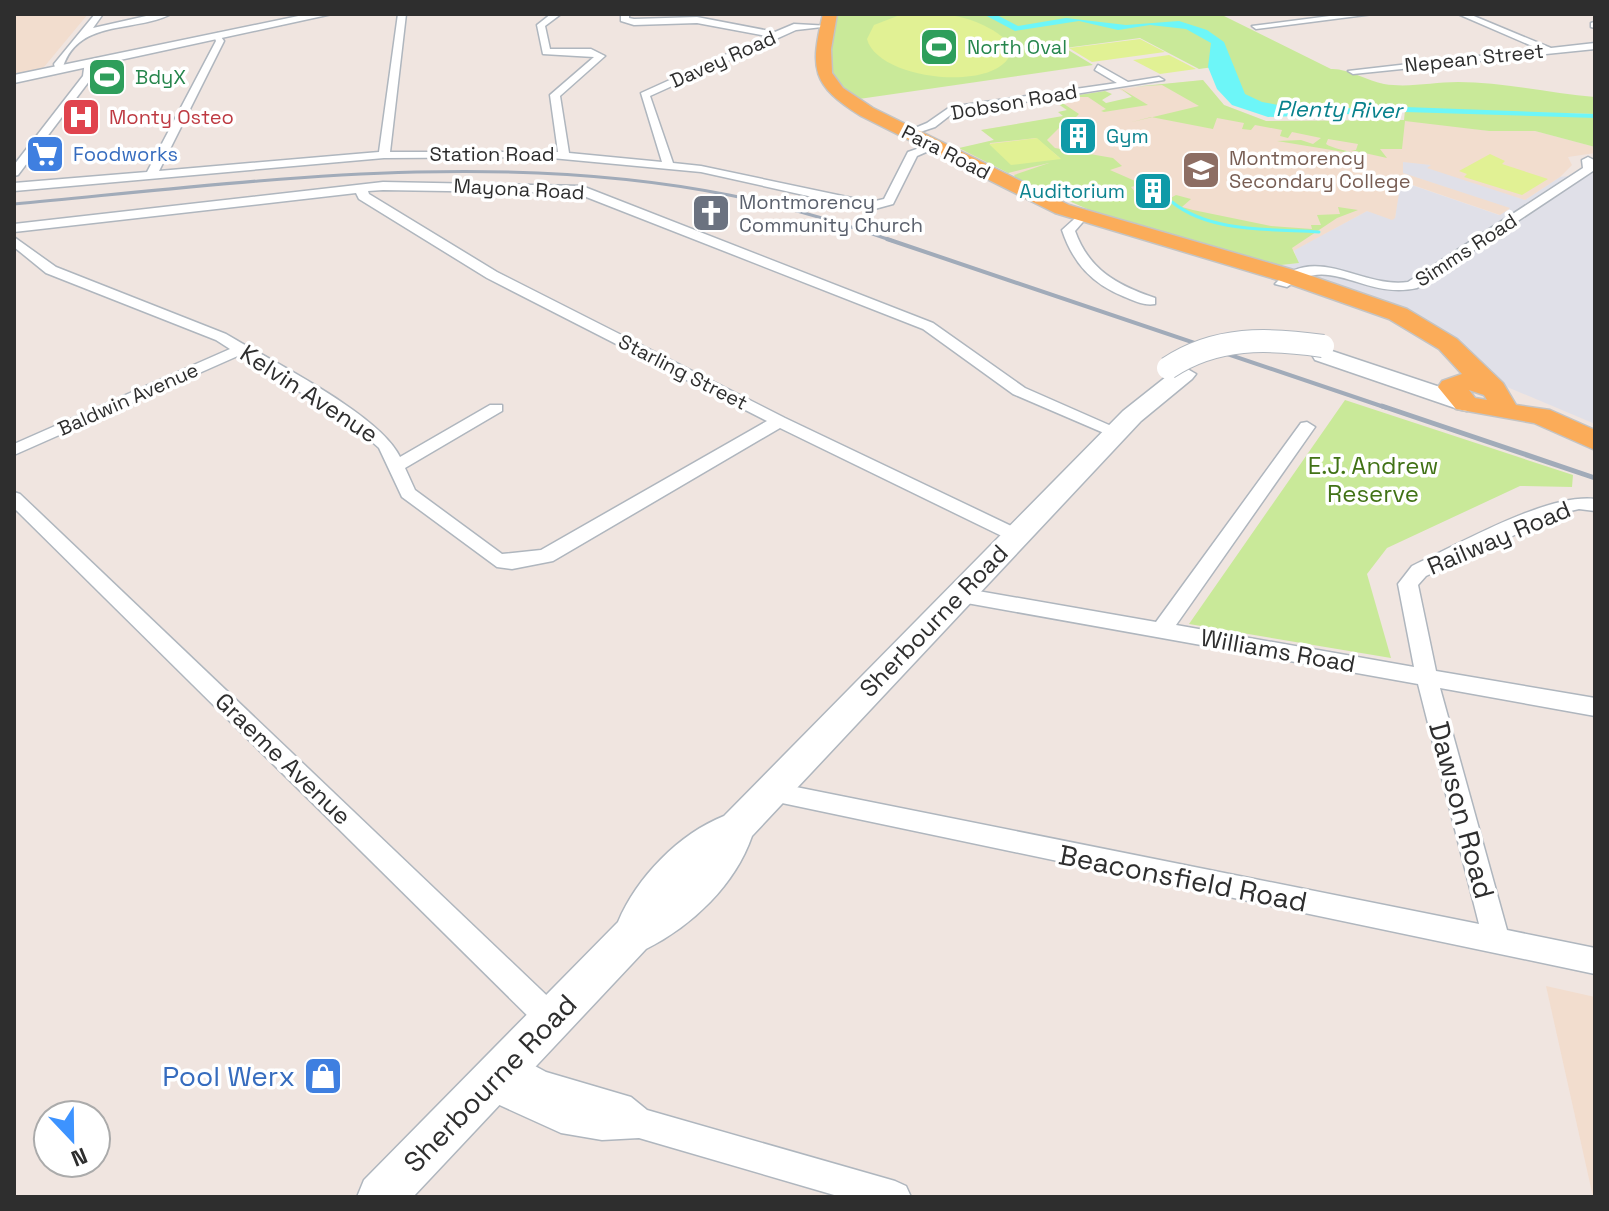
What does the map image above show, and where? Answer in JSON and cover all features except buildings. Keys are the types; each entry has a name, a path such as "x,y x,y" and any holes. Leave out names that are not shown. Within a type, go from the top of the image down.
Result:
{"main road":[{"path":"14,79 299,17 326,14"},
{"name":"Para Road","path":"828,20 820,68 825,81 850,102 934,146 1082,216 1285,280 1371,314 1414,334 1440,354 1474,392"},
{"name":"Sherbourne Road","path":"381,1197 632,935 668,915 722,858 737,827 1176,371 1241,352 1323,350 1474,392"},
{"path":"1474,392 1595,429"},
{"path":"1474,392 1540,416 1595,441"}],"street":[{"path":"59,69 59,64 99,14"},
{"path":"85,32 167,14"},
{"path":"384,155 402,14"},
{"path":"557,14 541,25 546,52 559,55 591,52 600,56 555,95 564,155"},
{"path":"625,14 623,17 628,21 697,20 775,35"},
{"path":"1308,14 1318,19"},
{"path":"1256,26 1369,14"},
{"path":"1462,14 1550,51"},
{"name":"Davey Road","path":"668,164 645,95 796,26 828,20"},
{"path":"151,176 220,41 218,36"},
{"name":"Nepean Street","path":"1353,71 1595,46"},
{"path":"14,173 88,76 91,67 88,63"},
{"name":"Dobson Road","path":"1098,68 1125,84"},
{"name":"Dobson Road","path":"908,133 931,125 950,110 1159,80"},
{"name":"Station Road","path":"14,187 384,155 564,155 668,164 879,205 891,197 912,154 934,146"},
{"name":"Simms Road","path":"1285,280 1298,269 1312,267 1391,288 1412,285 1589,169 1588,160"},
{"name":"Mayona Road","path":"14,228 383,186 564,188 598,194 928,326 1019,391 1124,424"},
{"name":"Starling Street","path":"362,190 363,196 492,275 779,421 1017,536"},
{"path":"1082,216 1068,230 1090,272 1109,287 1150,301"},
{"name":"Kelvin Avenue","path":"14,241 51,270 221,337 377,434 397,466 408,493 497,560 530,560 563,547 779,421"},
{"name":"Baldwin Avenue","path":"14,450 242,349"},
{"path":"397,466 496,408"},
{"path":"1161,631 1307,427"},
{"name":"Graeme Avenue","path":"14,498 551,1019"},
{"name":"Railway Road","path":"1427,678 1409,595 1412,578 1419,571 1557,508 1579,503 1595,505"},
{"name":"Williams Road","path":"961,595 1595,707"},
{"name":"Dawson Road","path":"1427,678 1497,942"},
{"name":"Beaconsfield Road","path":"771,792 1595,961"},
{"path":"499,1074 524,1106 605,1127 639,1123 895,1197"}],"shaded area":[{"path":"14,14 88,14 44,67 14,75"},
{"name":"Montmorency Secondary College","path":"1203,80 1224,105 1266,121 1418,121 1489,131 1535,131 1595,147 1595,153 1568,157 1572,165 1560,177 1525,200 1427,168 1431,165 1403,162 1403,173 1510,208 1500,215 1401,181 1395,218 1392,220 1367,211 1280,258 1150,228 1092,211 958,149 994,140 981,130 1073,115 1051,99 1085,94 1110,109 1143,103 1119,89"},
{"path":"1402,161 1432,165 1525,200 1560,177 1595,173 1595,424 1493,381 1452,342 1274,266 1298,263 1294,250 1367,211 1395,218 1400,181 1499,215 1510,209 1402,173"},
{"path":"1546,986 1595,997 1595,1197 1593,1197"}],"green space":[{"path":"836,14 1220,14 1331,69 1344,70 1384,84 1475,82 1595,97 1595,114 1405,109 1595,116 1595,147 1535,131 1489,131 1405,121 1402,149 1380,149 1387,158 1351,150 1356,150 1358,144 1328,139 1326,144 1356,154 1277,141 1301,140 1313,144 1321,138 1292,132 1288,138 1280,136 1282,130 1255,125 1251,130 1242,129 1244,123 1217,118 1213,129 1152,117 1199,106 1162,85 1132,87 1203,80 1224,105 1266,121 1404,120 1405,110 1311,112 1244,102 1221,66 1199,69 1140,38 1065,48 1093,65 859,99 835,84 827,70"},
{"name":"North Oval","path":"942,14 983,25 1006,40 1009,57 998,68 980,75 934,76 911,72 875,53 867,39 874,25 900,15"},
{"path":"1140,39 1165,52 1092,62 1069,48"},
{"path":"1169,55 1196,69 1160,74 1133,60"},
{"path":"1120,88 1148,105 1104,112 1101,111 1106,109 1088,97 1066,97 1105,91 1112,94 1102,100 1106,103 1132,97"},
{"path":"1055,98 1079,114 1073,120 1098,123 1068,125 1072,119 1061,118 1067,120 1047,140 1055,148 1113,158 1122,166 1110,170 1142,184 1131,187 1139,197 1167,200 1176,195 1191,199 1182,207 1193,210 1271,226 1312,229 1311,225 1321,225 1317,215 1340,214 1338,207 1358,210 1337,218 1292,248 1299,263 1272,266 1092,211 1014,175 1049,163 1008,173 959,148 994,140 981,130 1063,116 1058,112 1067,110 1051,99","holes":["1036,138 1060,158 990,144 990,143"]},
{"path":"1037,138 1061,159 1011,165 989,144"},
{"path":"1490,154 1505,161 1502,164 1548,179 1522,195 1464,177 1467,174 1459,171"},
{"name":"E.J. Andrew Reserve","path":"1345,400 1573,475 1572,487 1520,486 1387,548 1367,574 1391,658 1189,624"}],"water":[{"name":"Plenty River","path":"983,14 995,14 1018,26 1066,18 1126,25 1179,21 1207,30 1224,42 1245,94 1262,102 1301,109 1405,107 1595,114 1595,118 1405,112 1268,117 1232,105 1217,89 1208,67 1211,43 1186,29 1150,25 1118,30 1079,21 1015,31"}],"waterway":[{"path":"1172,202 1204,219 1242,228 1319,232"}],"railway":[{"path":"14,204 282,179 462,171 551,173 640,181 729,195 812,215 893,241"},
{"path":"887,239 1387,408"},
{"path":"1382,406 1595,478"}],"place":[{"name":"North Oval","path":"939,47"},
{"name":"BdyX","path":"107,77"},
{"name":"Monty Osteo","path":"81,117"},
{"name":"Gym","path":"1078,136"},
{"name":"Foodworks","path":"45,154"},
{"name":"Montmorency Secondary College","path":"1201,170"},
{"name":"Auditorium","path":"1153,191"},
{"name":"Montmorency Community Church","path":"711,213"},
{"name":"Pool Werx","path":"323,1076"}]}
